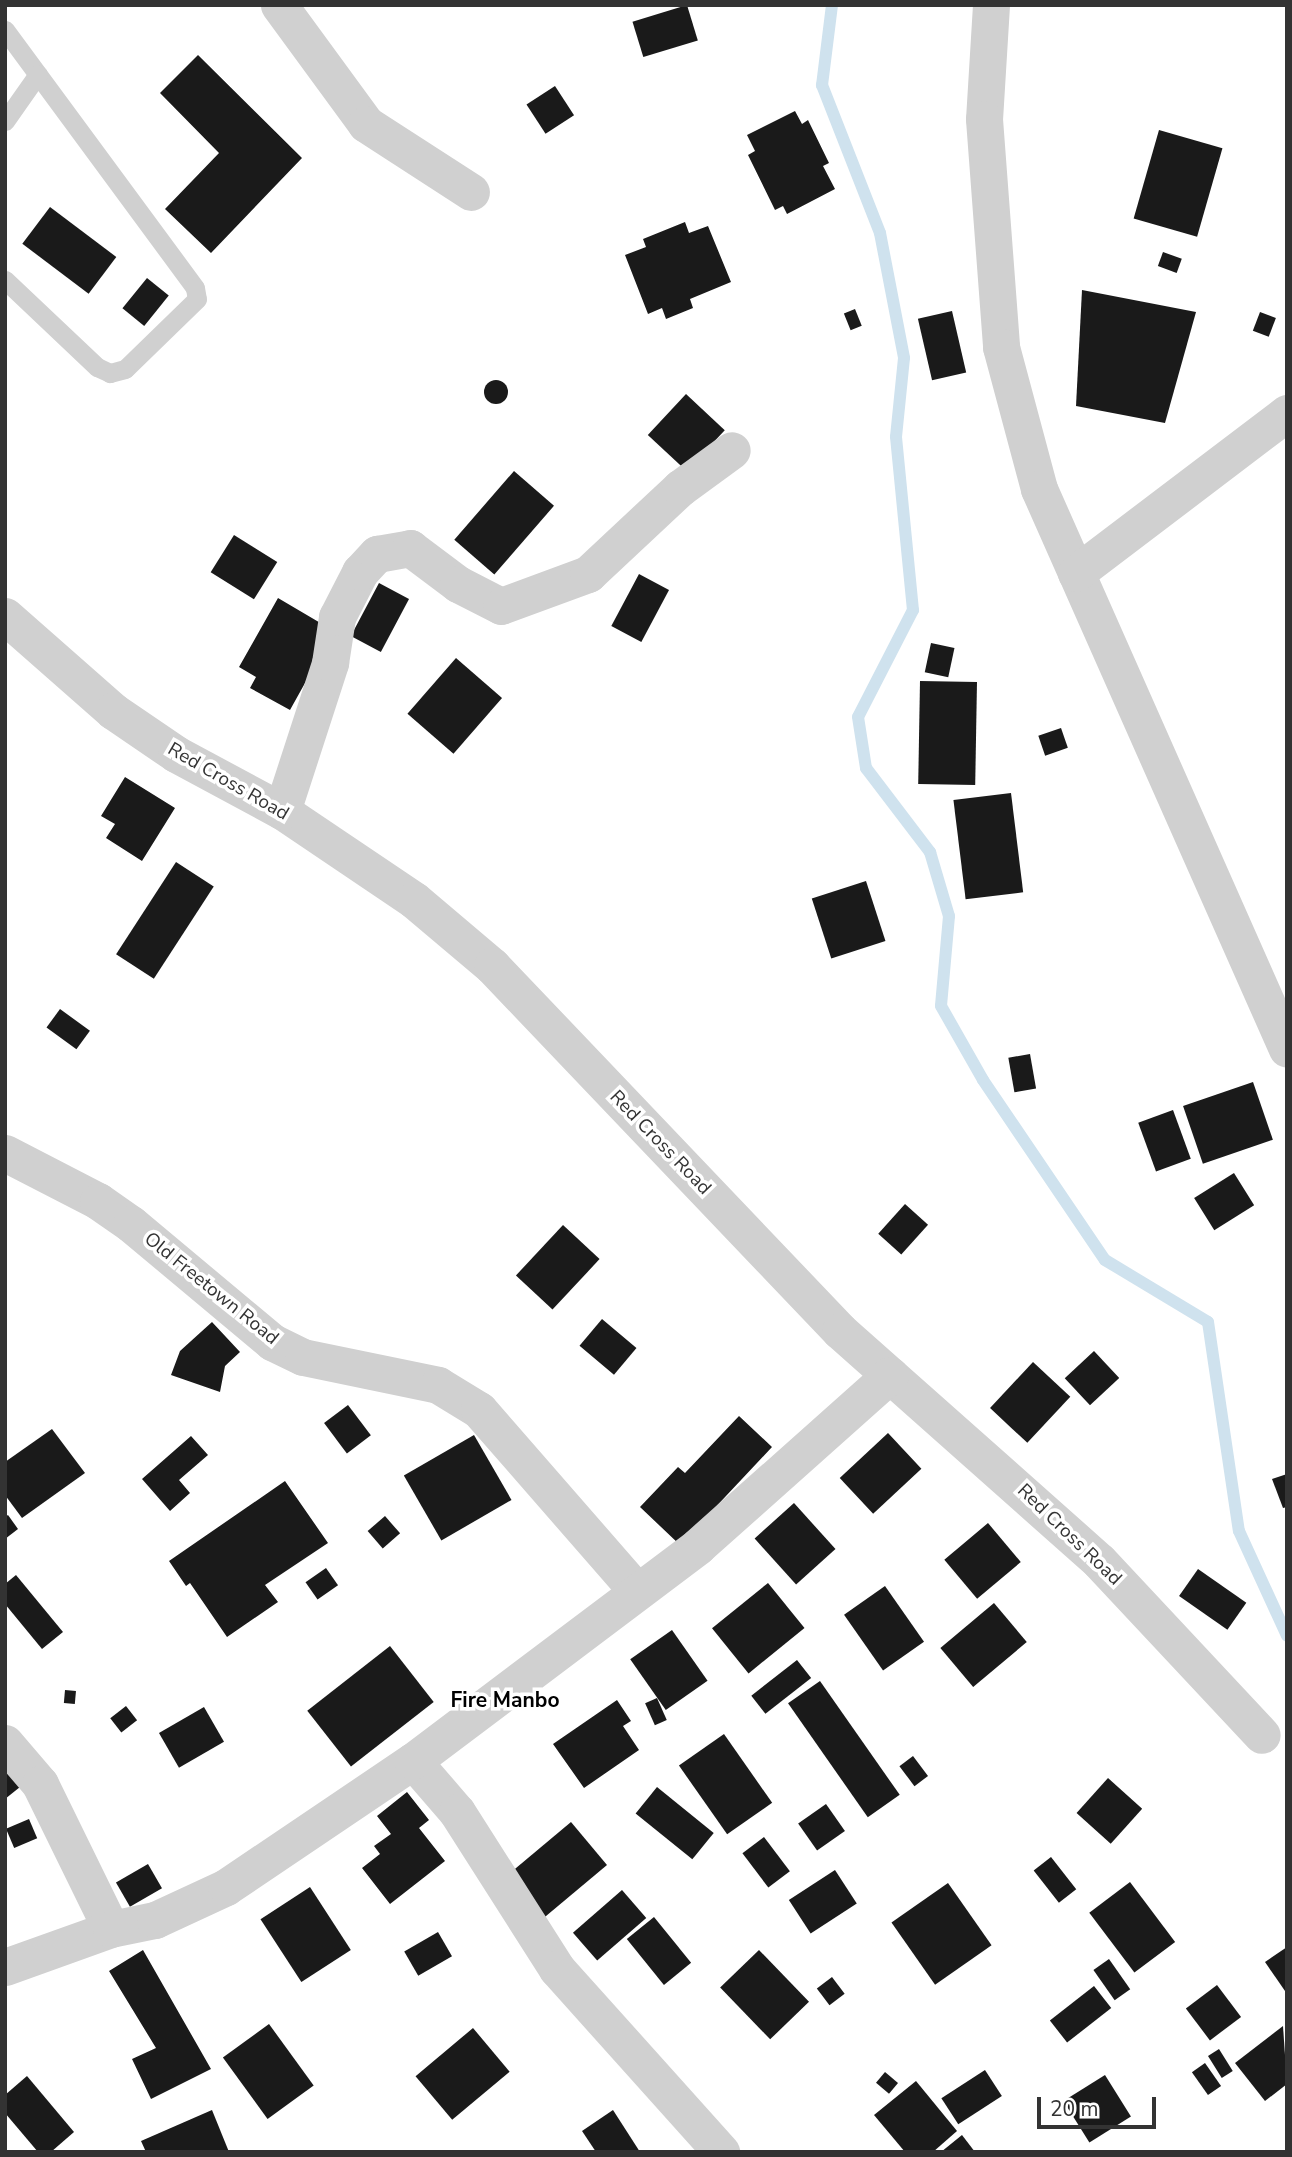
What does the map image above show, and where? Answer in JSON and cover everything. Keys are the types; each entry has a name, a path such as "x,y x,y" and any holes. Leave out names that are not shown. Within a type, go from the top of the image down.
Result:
{"street":[{"path":"279,5 366,124 471,192"},
{"path":"991,5 984,119 1000,347 1039,489 1287,1049"},
{"path":"1076,573 1287,413"},
{"path":"282,811 330,663 337,617 359,572 377,554 410,548 458,584 501,606 588,574 680,488 732,450"},
{"name":"Red Cross Road","path":"5,616 113,711 176,754 282,811 414,900 492,967 840,1331 1099,1561 1262,1735"},
{"name":"Old Freetown Road","path":"5,1153 98,1201 131,1224 272,1342 303,1357 438,1385 479,1410 637,1591"},
{"path":"5,1967 111,1929 155,1920 226,1887 413,1761 698,1546 890,1375"},
{"path":"5,1743 40,1784 111,1929"},
{"path":"413,1761 457,1812 557,1969 721,2152"}],"lane":[{"path":"5,30 195,288 197,299 125,369 110,373 97,367 5,280"},
{"path":"5,121 38,74"}],"building":[{"path":"687,5 698,40 643,57 632,22"},
{"path":"198,55 302,158 211,253 165,209 219,153 160,93"},
{"path":"555,86 574,115 546,134 526,105"},
{"path":"795,111 802,124 808,120 829,163 823,166 835,189 787,214 783,206 775,210 748,155 755,151 747,135"},
{"path":"1159,130 1222,148 1197,237 1134,218"},
{"path":"50,207 116,257 89,294 22,244"},
{"path":"685,222 689,233 708,226 731,282 690,299 693,308 666,319 662,308 648,314 625,255 646,247 643,239"},
{"path":"1163,252 1182,259 1177,273 1158,266"},
{"path":"147,278 169,296 144,326 122,308"},
{"path":"1082,290 1196,312 1165,423 1076,406"},
{"path":"855,309 862,326 851,330 844,313"},
{"path":"952,311 966,372 932,380 918,319"},
{"path":"1260,312 1276,318 1269,337 1253,331"},
{"path":"496,380 507,387 508,392 501,403 496,404 485,397 484,392 491,381"},
{"path":"686,394 725,430 687,471 648,435"},
{"path":"514,471 554,506 494,574 454,540"},
{"path":"234,535 277,562 254,599 211,572"},
{"path":"639,574 669,590 641,642 611,626"},
{"path":"379,583 409,599 381,652 351,636"},
{"path":"278,598 334,631 290,710 250,688 256,677 239,667"},
{"path":"931,643 954,648 948,677 925,672"},
{"path":"456,658 502,698 453,754 407,714"},
{"path":"920,681 977,682 975,785 918,784"},
{"path":"1061,728 1068,748 1045,756 1038,736"},
{"path":"125,777 175,808 142,861 106,838 115,824 101,816"},
{"path":"1011,793 1023,892 966,899 953,800"},
{"path":"176,862 214,887 154,979 116,954"},
{"path":"866,881 885,941 831,959 812,899"},
{"path":"60,1009 90,1031 76,1049 46,1028"},
{"path":"1030,1054 1036,1088 1014,1092 1008,1058"},
{"path":"1253,1082 1273,1140 1203,1164 1183,1106"},
{"path":"1173,1110 1191,1159 1156,1172 1138,1123"},
{"path":"1234,1173 1254,1205 1214,1230 1194,1198"},
{"path":"905,1204 928,1225 901,1254 878,1234"},
{"path":"563,1225 600,1259 553,1310 516,1275"},
{"path":"602,1319 636,1348 614,1375 580,1346"},
{"path":"212,1322 240,1352 225,1366 220,1392 171,1375 180,1351"},
{"path":"1094,1351 1119,1378 1090,1405 1065,1378"},
{"path":"1033,1362 1070,1397 1027,1443 990,1408"},
{"path":"348,1405 371,1435 347,1453 324,1423"},
{"path":"739,1416 772,1447 680,1545 640,1507 678,1467 685,1473"},
{"path":"52,1429 85,1473 22,1518 5,1495 5,1462"},
{"path":"888,1433 921,1469 873,1514 840,1478"},
{"path":"474,1435 512,1500 441,1540 404,1476"},
{"path":"191,1436 208,1455 179,1480 190,1493 170,1511 142,1479"},
{"path":"1287,1474 1287,1507 1283,1508 1272,1479"},
{"path":"285,1481 328,1543 265,1585 278,1602 227,1637 190,1583 186,1586 169,1561"},
{"path":"794,1503 835,1549 796,1585 755,1538"},
{"path":"8,1515 18,1529 5,1539 5,1517"},
{"path":"385,1516 400,1533 383,1548 368,1531"},
{"path":"988,1523 1021,1562 977,1599 944,1560"},
{"path":"326,1568 338,1585 318,1600 306,1582"},
{"path":"1198,1569 1246,1603 1227,1630 1179,1596"},
{"path":"16,1575 63,1632 42,1649 5,1604 5,1584"},
{"path":"768,1583 805,1628 749,1673 712,1628"},
{"path":"885,1586 924,1642 883,1670 844,1615"},
{"path":"994,1603 1027,1642 973,1687 940,1648"},
{"path":"672,1630 708,1681 666,1710 630,1659"},
{"path":"390,1646 434,1702 351,1767 307,1711"},
{"path":"797,1660 811,1678 765,1714 751,1696"},
{"path":"820,1681 900,1795 868,1817 788,1703"},
{"path":"65,1690 76,1691 75,1704 64,1703"},
{"path":"657,1698 667,1720 655,1725 645,1703"},
{"path":"617,1700 631,1721 623,1726 639,1750 584,1788 553,1744"},
{"path":"126,1706 137,1720 121,1732 110,1718"},
{"path":"204,1707 224,1742 179,1768 159,1733"},
{"path":"724,1734 772,1803 727,1834 679,1766"},
{"path":"913,1756 928,1776 914,1786 899,1766"},
{"path":"5,1768 20,1787 5,1799"},
{"path":"1108,1778 1142,1809 1111,1844 1077,1813"},
{"path":"657,1787 714,1833 692,1859 636,1813"},
{"path":"407,1792 429,1820 419,1828 445,1861 390,1904 362,1868 380,1854 374,1846 391,1834 377,1816"},
{"path":"826,1804 845,1831 817,1851 798,1824"},
{"path":"29,1819 37,1838 14,1848 6,1829"},
{"path":"571,1822 607,1865 542,1920 506,1877"},
{"path":"764,1837 790,1871 768,1888 742,1853"},
{"path":"1051,1857 1076,1889 1059,1903 1034,1871"},
{"path":"148,1864 162,1888 130,1907 116,1882"},
{"path":"835,1870 857,1904 811,1934 789,1900"},
{"path":"1130,1882 1175,1942 1134,1973 1089,1913"},
{"path":"948,1883 992,1945 935,1985 891,1923"},
{"path":"310,1887 351,1950 301,1982 261,1919"},
{"path":"622,1890 646,1918 597,1961 573,1933"},
{"path":"654,1917 691,1963 664,1985 627,1939"},
{"path":"438,1932 452,1956 418,1976 404,1952"},
{"path":"1287,1947 1287,1989 1285,1991 1265,1962"},
{"path":"143,1950 211,2069 151,2099 132,2059 156,2048 109,1971"},
{"path":"759,1950 809,2002 770,2039 720,1988"},
{"path":"1109,1959 1130,1989 1115,2000 1093,1970"},
{"path":"832,1977 845,1994 829,2005 817,1988"},
{"path":"1217,1985 1241,2017 1210,2040 1186,2008"},
{"path":"1094,1986 1111,2008 1067,2043 1050,2020"},
{"path":"269,2024 314,2085 268,2119 223,2058"},
{"path":"1283,2026 1287,2084 1265,2101 1235,2063"},
{"path":"473,2028 510,2072 452,2120 416,2076"},
{"path":"1219,2049 1233,2071 1222,2078 1208,2056"},
{"path":"1205,2063 1221,2086 1208,2095 1192,2072"},
{"path":"985,2070 1002,2096 958,2124 941,2098"},
{"path":"885,2072 898,2083 889,2094 876,2083"},
{"path":"1105,2075 1131,2117 1089,2143 1063,2101"},
{"path":"27,2076 74,2132 51,2152 38,2152 5,2113 5,2095"},
{"path":"916,2081 957,2131 933,2152 905,2152 874,2115"},
{"path":"212,2110 229,2152 146,2152 141,2141"},
{"path":"613,2110 640,2152 596,2152 582,2131"},
{"path":"962,2135 975,2152 941,2152"}],"waterway":[{"path":"832,5 822,85 880,233 904,358 896,437 913,610 858,717 866,768 930,852 949,916 941,1006 983,1080 1105,1260 1208,1322 1239,1531 1287,1636"}],"district":[{"name":"Fire Manbo","path":"505,1700"}]}
